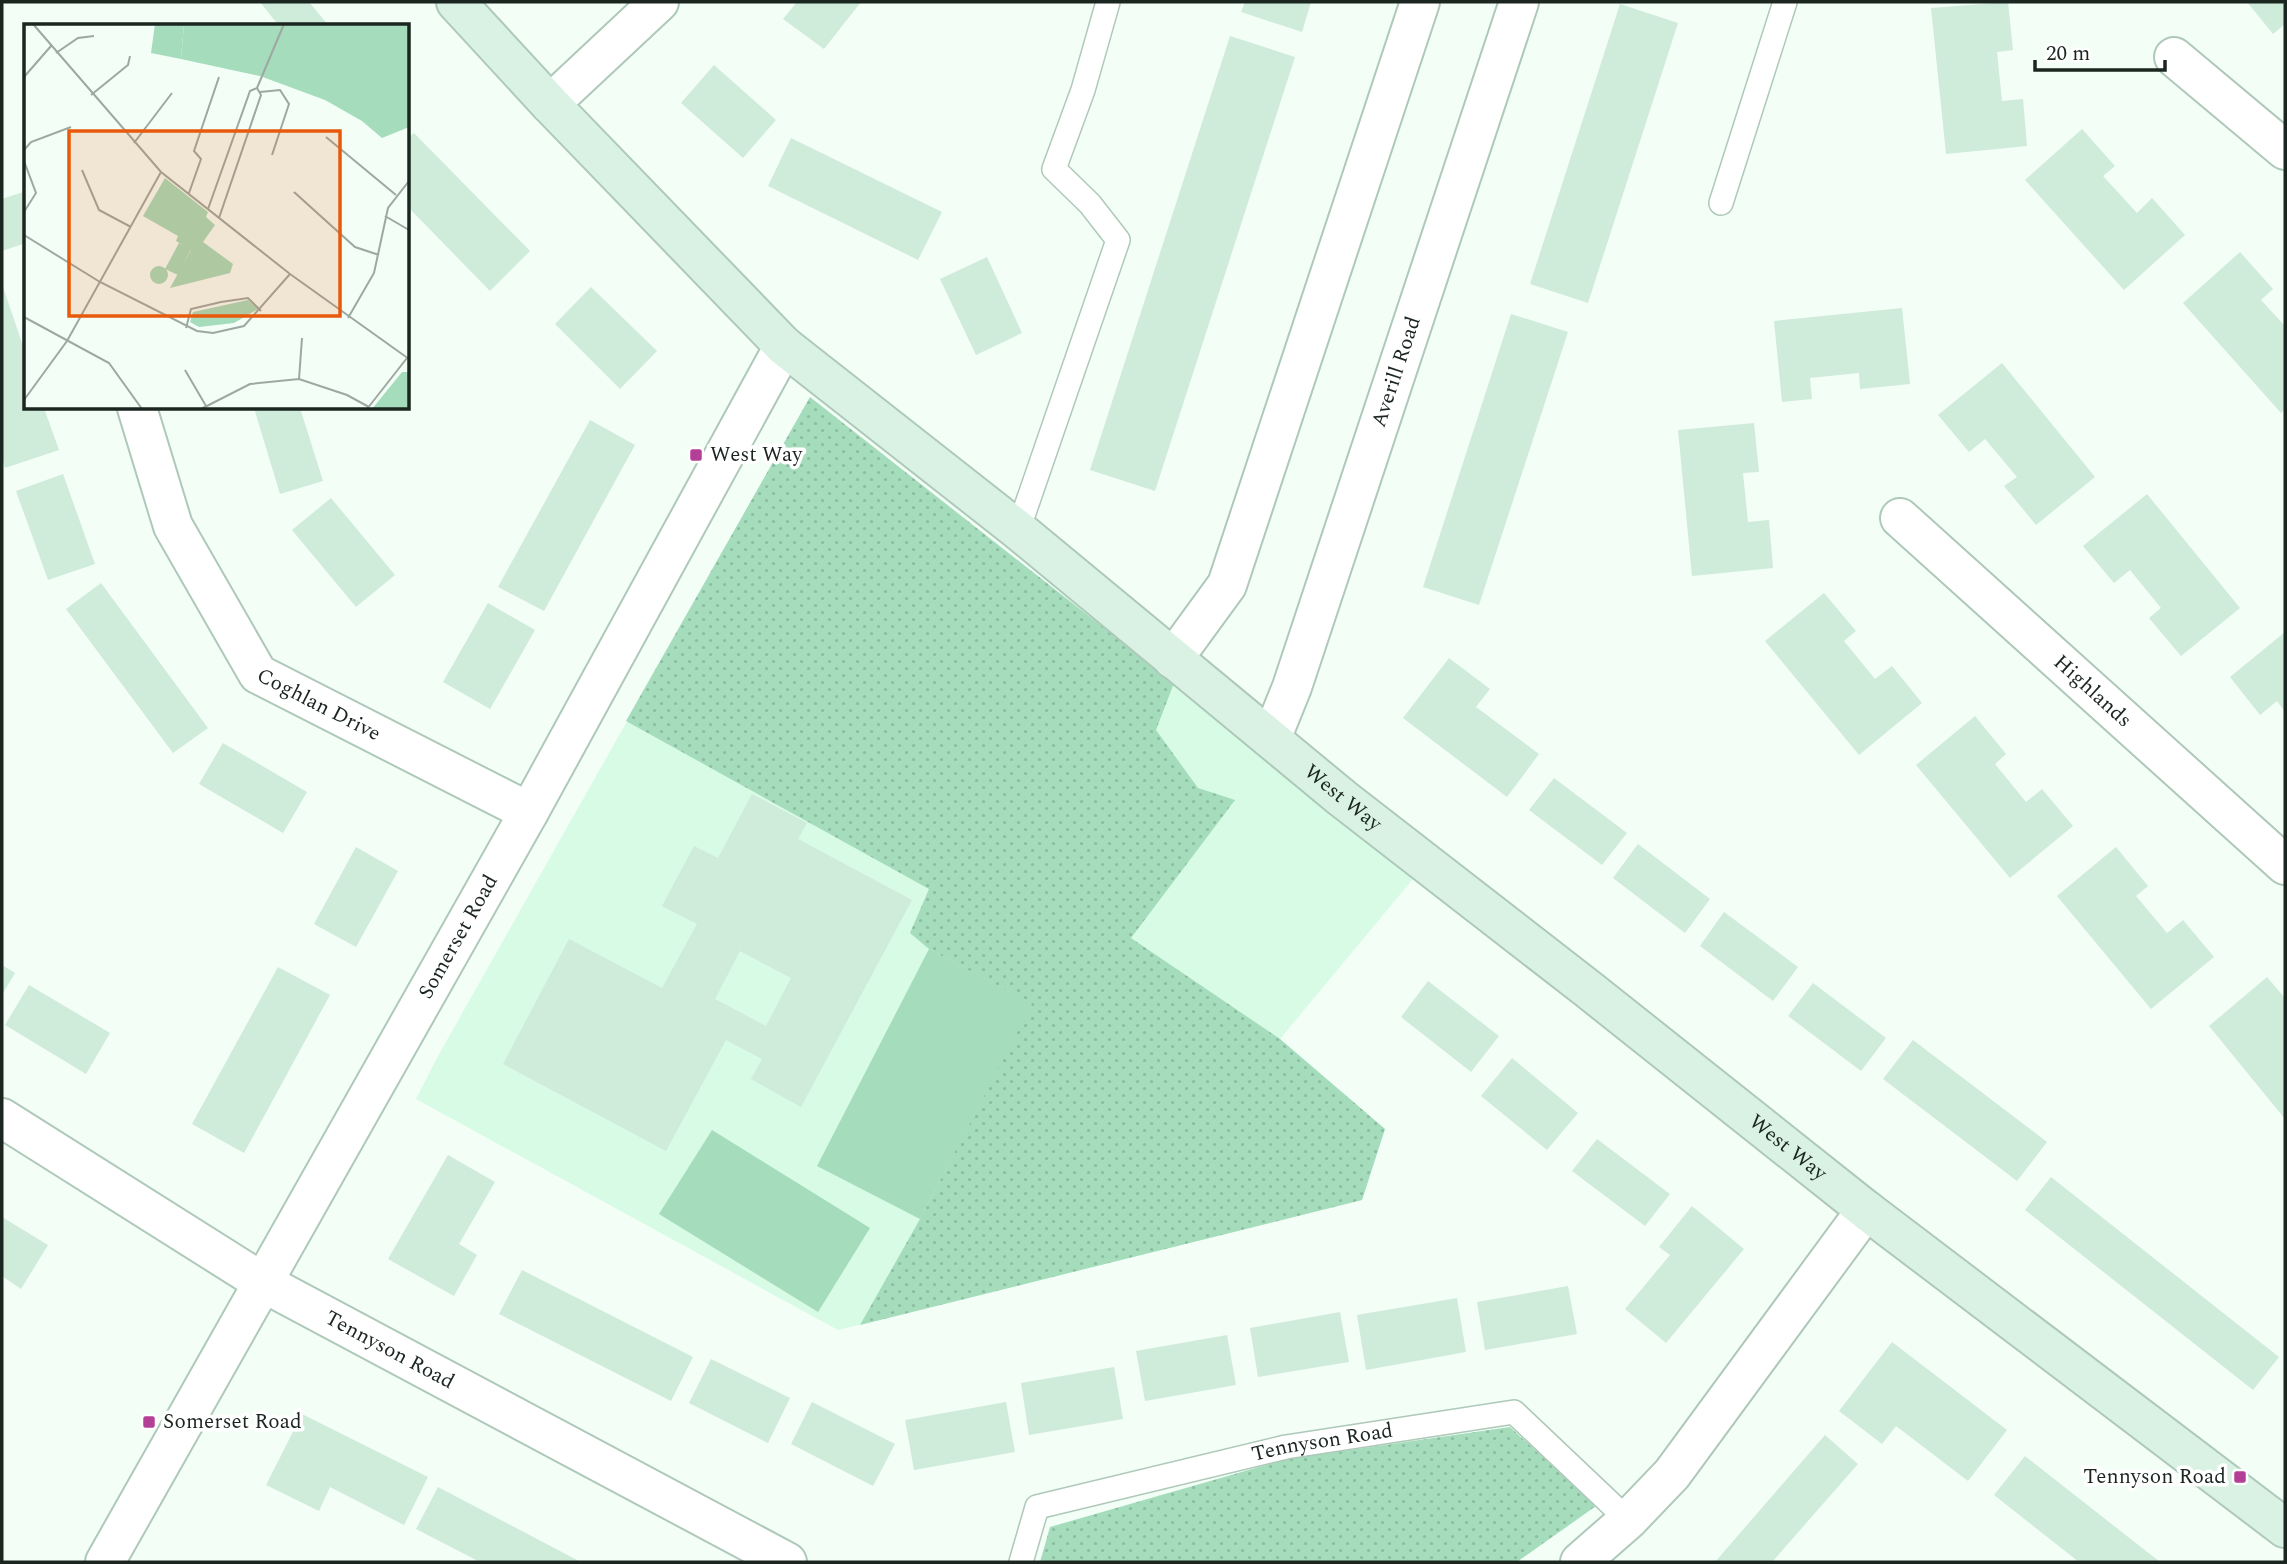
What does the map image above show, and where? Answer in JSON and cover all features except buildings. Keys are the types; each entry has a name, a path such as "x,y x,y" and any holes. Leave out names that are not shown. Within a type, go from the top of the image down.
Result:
{"street":[{"name":"West Way","path":"456,2 550,104 784,346 1018,530 1342,798 1866,1210 2285,1528"},
{"path":"550,104 659,2"},
{"path":"1173,659 1227,585 1420,2"},
{"name":"Averill Road","path":"1271,740 1292,687 1519,2"},
{"path":"2174,57 2285,150"},
{"name":"Somerset Road","path":"105,1562 529,812 784,346"},
{"name":"Coghlan Drive","path":"138,410 173,526 258,674 529,812"},
{"name":"Highlands","path":"1900,518 2285,865"},
{"name":"Tennyson Road","path":"2,1118 262,1282 787,1562"},
{"path":"1580,1562 1628,1520 1672,1474 1866,1210"}],"lane":[{"path":"1018,530 1118,240 1090,204 1054,169 1083,90 1108,2"},
{"path":"1721,203 1785,2"},
{"name":"Tennyson Road","path":"1021,1562 1037,1507 1286,1447 1514,1412 1628,1520"}],"shaded area":[{"path":"810,397 1417,874 1280,1039 1385,1129 1362,1200 838,1330 416,1099"},
{"path":"810,397 1174,683 1156,730 1198,788 1235,800 1131,938 1280,1039 1385,1129 1362,1200 860,1325 920,1219 1032,1004 929,949 910,933 929,889 626,721"},
{"path":"929,949 1033,1004 920,1219 817,1166"},
{"path":"712,1130 870,1228 818,1312 659,1214"},
{"path":"1510,1427 1596,1506 1517,1562 1040,1562 1050,1527 1287,1459"}],"place":[{"name":"West Way","path":"696,455"},
{"name":"Somerset Road","path":"149,1422"},
{"name":"Tennyson Road","path":"2240,1477"}]}
